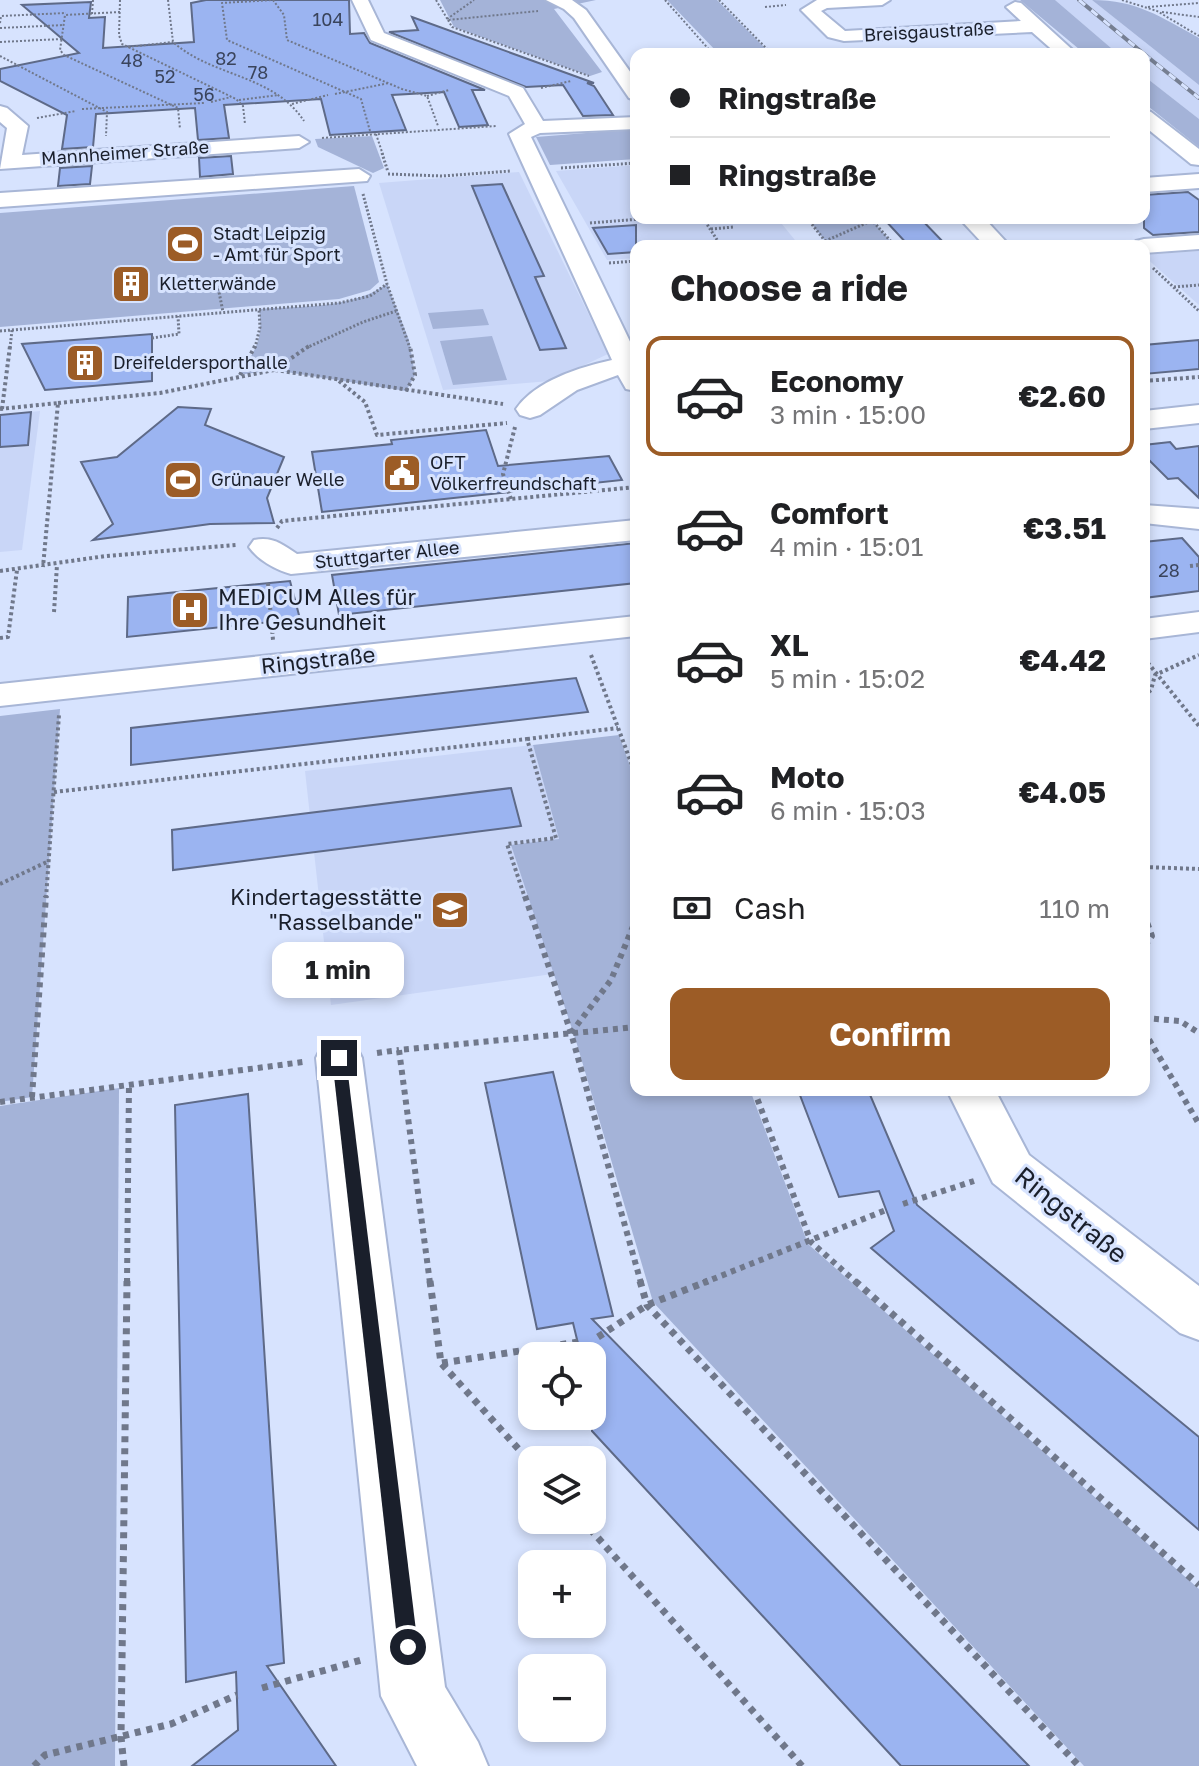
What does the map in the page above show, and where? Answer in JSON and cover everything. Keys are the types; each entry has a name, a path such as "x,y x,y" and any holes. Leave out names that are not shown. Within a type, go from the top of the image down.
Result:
{"street":[{"path":"360,0 377,36 516,92 537,127"},
{"path":"554,0 575,9 630,86"},
{"name":"Breisgaustraße","path":"882,0 824,3 810,10 834,33 844,36 1036,26"},
{"name":"Breisgaustraße","path":"1007,0 1061,48"},
{"name":"Mannheimer Straße","path":"7,117 18,126 5,162 303,133"},
{"path":"1150,121 1199,159"},
{"path":"630,123 537,127 519,134 630,365"},
{"path":"1157,163 1190,182"},
{"path":"0,200 359,176"},
{"path":"1150,185 1190,182"},
{"path":"977,224 992,240"},
{"path":"1150,246 1199,242"},
{"path":"530,409 579,376 601,368 630,371"},
{"path":"1150,419 1199,414"},
{"path":"1150,515 1199,519"},
{"name":"Stuttgarter Allee","path":"265,547 291,564 630,531"},
{"path":"1150,628 1199,622"},
{"name":"Ringstraße","path":"0,695 630,627"},
{"path":"339,1058 414,1696 454,1766"},
{"name":"Ringstraße","path":"974,1096 1011,1169 1199,1317"}],"path":[{"path":"92,14 93,0"},
{"path":"120,0 119,35 127,47 238,100 243,106 243,129"},
{"path":"168,0 173,42"},
{"path":"273,0 284,15 287,40 427,96 452,88"},
{"path":"278,0 222,3 227,40 361,99 370,131"},
{"path":"436,0 452,27 589,76"},
{"path":"447,19 474,0"},
{"path":"666,0 672,0"},
{"path":"666,0 708,48"},
{"path":"719,0 766,48"},
{"path":"1122,0 1157,11 1199,36"},
{"path":"1169,5 1182,0"},
{"path":"1147,7 1199,3"},
{"path":"765,7 786,5"},
{"path":"447,19 575,9"},
{"path":"1157,11 1199,17"},
{"path":"0,23 1,16 120,12"},
{"path":"65,15 60,50 64,55 178,108"},
{"path":"0,28 64,25"},
{"path":"0,42 62,39"},
{"path":"127,47 173,42 189,54 279,95 292,104 303,133 537,127"},
{"path":"0,56 107,112 106,137"},
{"path":"335,94 390,83"},
{"path":"238,100 279,95"},
{"path":"292,104 328,95"},
{"path":"427,96 438,126"},
{"path":"211,102 232,97"},
{"path":"82,109 99,106 178,108 204,103"},
{"path":"178,108 180,133"},
{"path":"7,117 76,111"},
{"path":"388,174 442,176 630,163"},
{"path":"359,176 387,284 409,340 415,375 406,391"},
{"path":"562,225 630,220"},
{"path":"707,224 717,240"},
{"path":"812,224 824,240"},
{"path":"830,240 862,224"},
{"path":"876,224 890,240"},
{"path":"710,229 734,227"},
{"path":"1150,266 1199,311"},
{"path":"222,282 218,287 223,312"},
{"path":"0,331 339,303 370,296 387,284"},
{"path":"1173,287 1199,285"},
{"path":"239,375 255,352 262,329 259,309"},
{"path":"274,370 309,346 396,311"},
{"path":"152,338 179,334 178,316"},
{"path":"12,330 1,409 160,393 274,370 530,409"},
{"path":"1150,381 1199,377"},
{"path":"338,380 365,402 377,435 516,422 503,474 511,499"},
{"path":"43,567 58,403"},
{"path":"276,665 265,547 282,521 630,488"},
{"path":"0,571 224,544 265,547"},
{"path":"54,612 57,565"},
{"path":"1190,566 1199,565"},
{"path":"0,638 8,637 17,570"},
{"path":"583,631 630,760"},
{"path":"1150,691 1155,675 1199,655"},
{"path":"1150,667 1199,726"},
{"path":"32,1097 62,688"},
{"path":"54,792 618,728"},
{"path":"527,739 556,838 507,844 571,1033 647,1305 1079,1766"},
{"path":"0,884 49,861"},
{"path":"1150,867 1199,869"},
{"path":"571,1033 591,1012 621,964 630,937"},
{"path":"1150,1018 1180,1021 1199,1033"},
{"path":"0,1102 399,1050 630,1028"},
{"path":"1150,1041 1199,1124"},
{"path":"399,1050 441,1363 518,1448"},
{"path":"124,1766 121,1737 129,1084"},
{"path":"756,1096 811,1242 1199,1585"},
{"path":"903,1204 1011,1169"},
{"path":"598,1337 647,1305 886,1210"},
{"path":"441,1363 518,1351"},
{"path":"595,1534 802,1766"},
{"path":"262,1688 408,1647"},
{"path":"34,1766 45,1755 171,1724 237,1695"}],"shaded area":[{"path":"440,0 596,0 554,9 602,72 590,76 454,27"},
{"path":"667,0 717,0 765,48 713,48"},
{"path":"1020,0 1055,0 1111,48 1078,48"},
{"path":"1055,0 1092,0 1199,85 1199,119 1150,81 1150,48 1111,48"},
{"path":"1092,0 1136,6 1199,38 1199,85"},
{"path":"1150,81 1199,119 1199,147 1150,108"},
{"path":"630,129 630,159 550,165 536,137"},
{"path":"372,136 384,168 373,173 318,147 315,139"},
{"path":"630,165 630,224 782,224 795,240 630,240 630,258 607,260 556,171"},
{"path":"519,172 608,354 550,381 443,390 379,183"},
{"name":"Stadt Leipzig - Amt für Sport","path":"354,186 379,282 370,290 339,299 0,327 0,213"},
{"path":"812,224 875,224 890,240 824,240"},
{"path":"1199,251 1199,305 1150,261 1150,255"},
{"path":"387,284 409,340 415,375 406,391 274,370 239,375 257,344 259,309 342,302"},
{"path":"483,309 489,325 433,329 428,313"},
{"path":"492,336 507,380 453,385 440,341"},
{"path":"40,411 22,550 0,552 0,415"},
{"path":"60,709 32,1097 0,1102 0,716"},
{"path":"619,735 630,766 630,1096 752,1096 808,1244 1199,1589 1199,1766 1084,1766 653,1302 576,1041 511,845 559,839 533,745"},
{"name":"Kindertagesstätte \"Rasselbande\"","path":"533,745 595,968 331,1005 305,771"},
{"path":"119,1088 115,1766 0,1766 0,1106"}],"building":[{"path":"206,0 349,0 350,34 364,33 370,43 485,90 472,90 488,125 459,127 444,92 392,95 406,130 330,135 321,99 224,105 229,138 198,140 195,108 96,114 93,147 62,149 67,115 0,81 0,69 79,53 22,5 91,2 89,18 105,17 103,48 194,42 191,3"},
{"path":"412,17 594,83 587,83 594,86 613,115 583,116 563,85 526,87 389,32 418,30"},
{"path":"231,156 233,174 200,177 199,158"},
{"path":"92,166 90,184 58,186 60,168"},
{"path":"502,184 544,276 535,277 566,348 540,350 472,186"},
{"path":"1188,192 1199,200 1199,232 1153,235 1144,228 1144,224 1150,224 1150,195"},
{"path":"889,224 926,224 941,240 903,240"},
{"path":"636,225 636,240 630,240 630,252 608,254 593,228"},
{"name":"Dreifeldersporthalle","path":"152,334 152,381 45,390 22,344"},
{"path":"1199,340 1199,369 1150,373 1150,344"},
{"name":"Grünauer Welle","path":"178,407 211,409 205,425 284,457 267,498 274,523 210,524 93,540 113,524 81,462 117,457"},
{"path":"31,412 28,445 0,447 0,415"},
{"name":"OFT Völkerfreundschaft","path":"486,430 498,466 609,456 622,480 322,512 312,452"},
{"path":"1170,442 1176,449 1199,446 1199,498 1178,478 1168,479 1150,461 1150,444"},
{"path":"1182,538 1199,557 1199,591 1150,597 1150,541"},
{"path":"630,544 630,584 339,615 332,575"},
{"name":"MEDICUM Alles für Ihre Gesundheit","path":"290,581 300,619 127,637 128,597"},
{"path":"576,678 588,712 131,765 131,728"},
{"path":"511,788 521,826 173,870 172,830"},
{"path":"553,1072 613,1316 592,1319 1029,1766 901,1766 592,1431 606,1430 606,1342 578,1342 573,1323 537,1329 485,1083"},
{"path":"248,1094 284,1663 267,1666 336,1766 192,1766 238,1730 236,1672 186,1682 175,1105"},
{"path":"800,1096 871,1096 917,1205 1199,1437 1199,1530 871,1248 894,1231 879,1191 839,1197"}],"railway":[{"path":"1079,0 1137,48"},
{"path":"1150,59 1199,98"}],"place":[{"name":"Stadt Leipzig - Amt für Sport","path":"185,244"},
{"name":"Kletterwände","path":"131,284"},
{"name":"Dreifeldersporthalle","path":"85,363"},
{"name":"OFT Völkerfreundschaft","path":"402,473"},
{"name":"Grünauer Welle","path":"183,480"},
{"name":"MEDICUM Alles für Ihre Gesundheit","path":"190,610"},
{"name":"Kindertagesstätte \"Rasselbande\"","path":"450,910"}],"route":[{"path":"339,1058 408,1647"}]}
